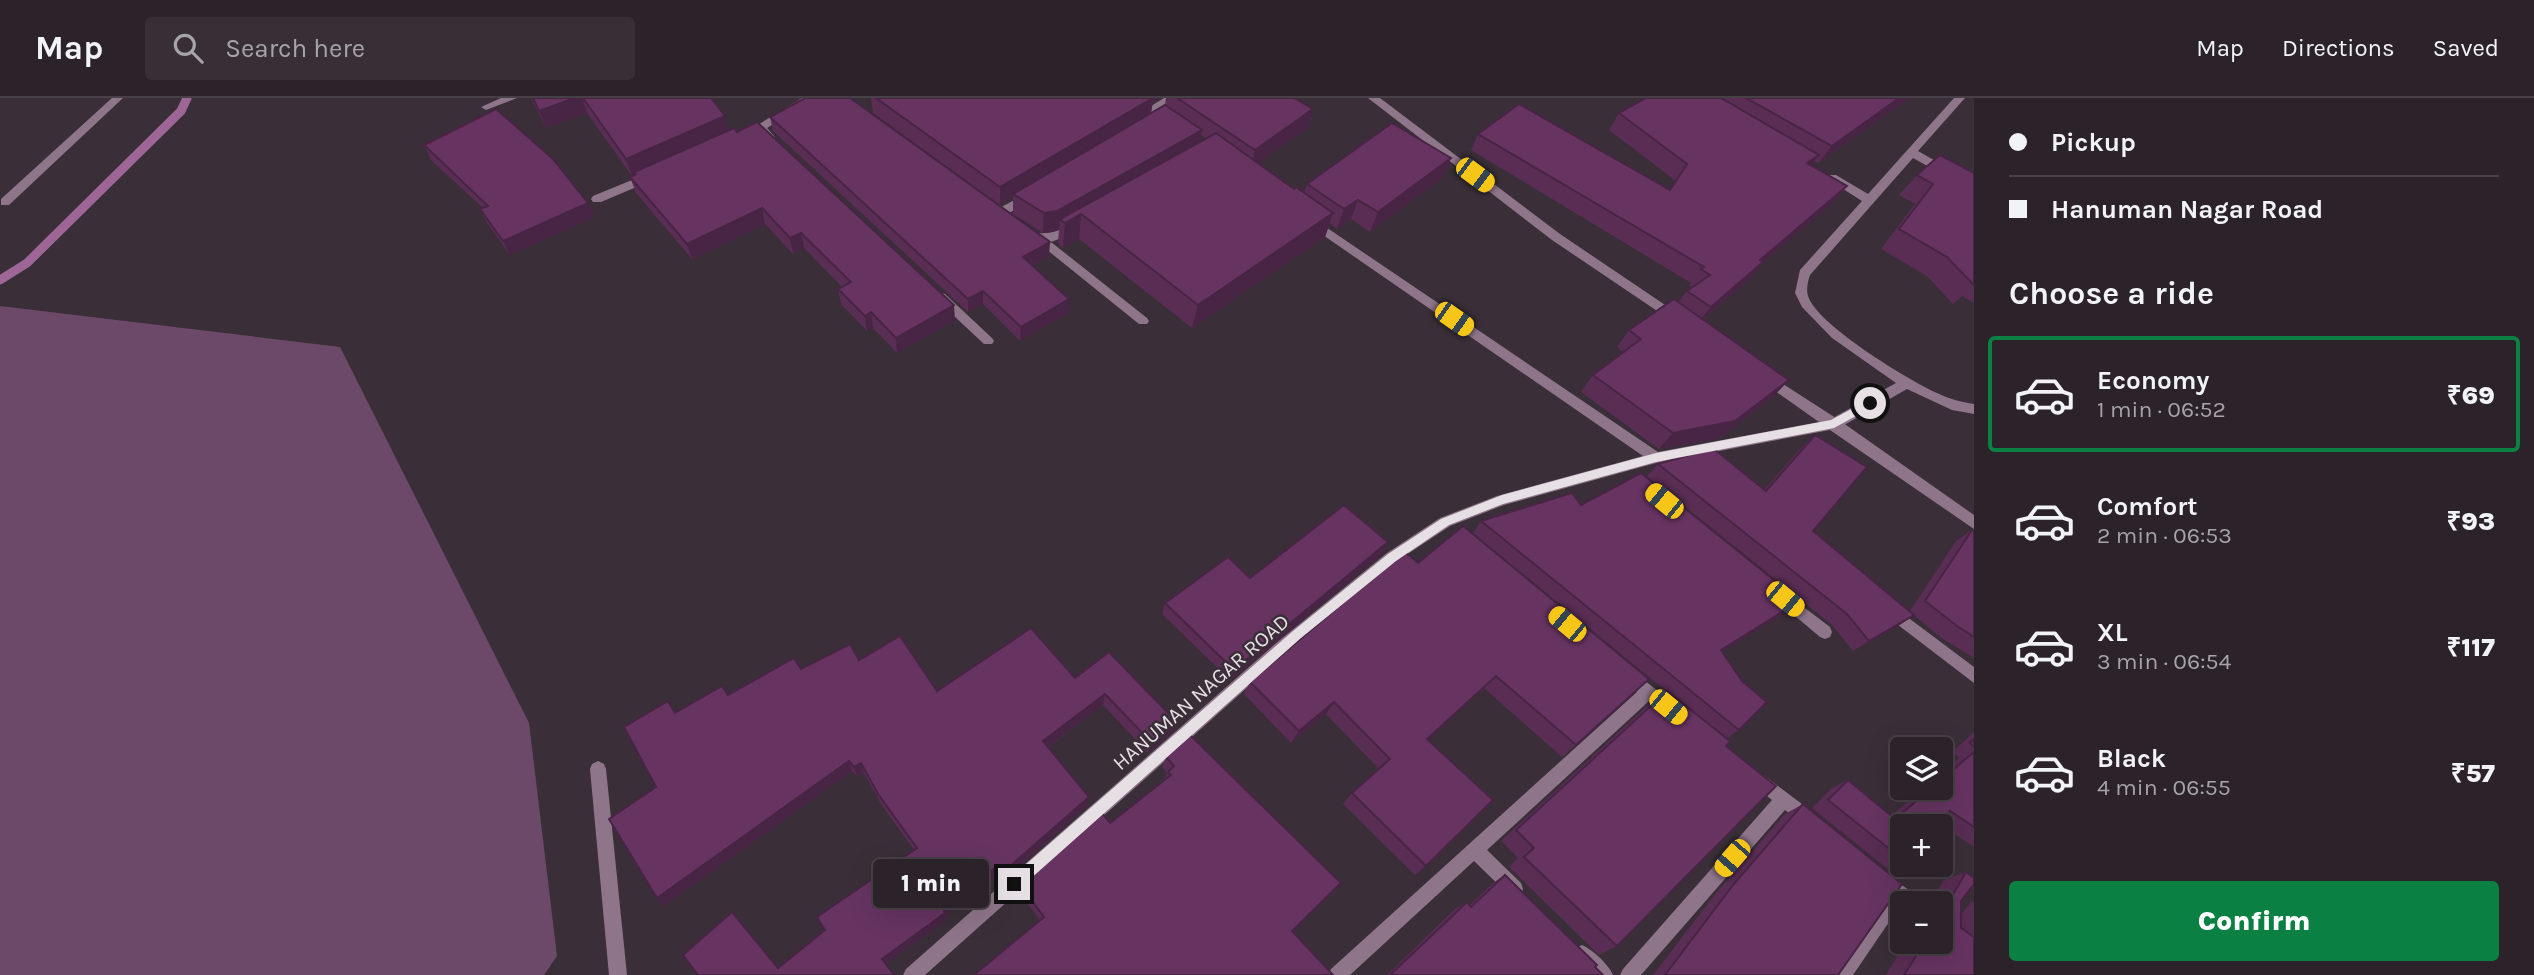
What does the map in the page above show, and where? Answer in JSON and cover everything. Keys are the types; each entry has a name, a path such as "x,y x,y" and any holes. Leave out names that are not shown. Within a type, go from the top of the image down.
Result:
{"street":[{"path":"5,202 118,98"},
{"path":"486,107 512,98"},
{"path":"750,132 810,98"},
{"path":"1151,124 1162,117 1148,107 1172,98"},
{"path":"1373,98 1556,237 1684,323"},
{"path":"1959,98 1804,273 1800,285 1804,302 1826,325 1907,383 1953,406 1974,409"},
{"path":"762,126 760,128 780,146"},
{"path":"1911,152 1974,188"},
{"path":"597,198 666,169"},
{"path":"1821,173 1869,200"},
{"path":"1010,221 1035,193"},
{"path":"989,206 1041,240 1143,321"},
{"path":"1297,211 1656,458"},
{"path":"1041,240 1060,237 1083,223"},
{"path":"928,285 988,341"},
{"path":"1753,369 1974,523"},
{"name":"HANUMAN NAGAR ROAD","path":"912,975 1280,649 1392,557 1502,500 1629,472 1656,458 1834,424 1907,383"},
{"path":"1772,589 1825,632"},
{"path":"1880,601 1974,676"},
{"path":"1616,665 1680,716"},
{"path":"1337,975 1648,691"},
{"path":"1742,766 1825,833"},
{"path":"598,769 618,975"},
{"path":"1629,975 1784,799"},
{"path":"1474,849 1524,897"},
{"path":"1867,867 1897,891"},
{"path":"1843,975 1890,918"},
{"path":"1574,946 1604,975"}],"shaded area":[{"path":"0,306 340,347 529,723 557,956 544,975 0,975"}],"building":[{"path":"533,98 575,98 539,111"},
{"path":"583,98 711,98 725,116 626,159"},
{"path":"805,98 850,98 1050,242 1023,257 1069,299 1021,327 983,291 968,299 770,117"},
{"path":"876,98 1153,98 1000,187"},
{"path":"1177,98 1294,98 1313,109 1255,150"},
{"path":"1646,98 1721,98 1819,155 1807,163 1847,186 1760,260 1763,262 1711,307 1687,291 1710,275 1701,269 1704,267 1478,134 1519,104 1670,190 1687,164 1619,113"},
{"path":"1746,98 1899,98 1832,146"},
{"path":"1165,105 1202,130 1057,211 1044,213 1013,194"},
{"path":"496,109 553,159 588,203 503,241 480,209 488,206 424,145"},
{"path":"757,122 954,305 896,338 871,312 865,316 838,289 851,282 801,233 790,238 762,208 687,244 630,177 636,174 634,172 734,128 737,132"},
{"path":"1392,123 1451,158 1378,212 1358,200 1344,209 1307,184"},
{"path":"1216,133 1294,189 1296,187 1333,213 1198,305 1081,214 1065,223 1060,219"},
{"path":"1940,155 1974,173 1974,285 1947,257 1899,229 1933,184 1917,175"},
{"path":"1674,299 1789,380 1735,421 1673,433 1593,375 1641,339 1629,330"},
{"path":"1815,435 1867,467 1813,531 1914,615 1869,641 1847,614 1658,464 1693,454 1689,451 1701,448 1694,454 1714,449 1766,491"},
{"path":"1641,473 1800,601 1721,650 1742,681 1767,702 1739,730 1481,521 1572,493 1581,505"},
{"path":"1344,505 1388,542 1234,670 1165,603 1228,557 1250,578"},
{"path":"1463,526 1649,679 1576,745 1496,676 1427,739 1493,800 1426,866 1352,793 1390,759 1334,702 1299,731 1250,682 1404,551 1418,563"},
{"path":"1972,530 1974,531 1974,637 1925,601"},
{"path":"1031,628 1075,678 1109,652 1176,721 1151,742 1105,694 1043,741 1089,797 1001,874 996,867 943,909 945,913 882,959 894,975 698,975 683,955 732,912 778,968 825,930 817,917 917,848 878,794 861,763 854,767 849,761 657,898 609,819 656,787 624,727 668,701 675,713 722,686 728,695 794,658 801,669 850,644 859,660 900,636 937,691"},
{"path":"1667,691 1730,741 1726,746 1776,786 1617,946 1524,857 1534,848 1516,830"},
{"path":"1190,735 1341,883 1292,931 1333,975 974,975 1044,917 1021,886 1102,813 1110,823 1171,775 1168,772 1174,766 1166,757"},
{"path":"1974,752 1974,827 1950,811 1948,814 1901,814 1918,800 1953,800 1953,770"},
{"path":"1848,780 1890,815 1890,849 1828,800"},
{"path":"1803,804 1902,884 1897,891 1890,891 1890,901 1838,975 1665,975 1733,885"},
{"path":"1966,872 1974,878 1974,884 1961,901 1961,928 1974,937 1974,975 1904,975 1917,954 1953,954 1953,894"},
{"path":"1505,875 1597,965 1595,967 1603,975 1390,975 1467,902 1471,907"}],"waterway":[{"path":"0,280 27,263 181,111 187,98"}],"route":[{"path":"1014,884 1297,634 1392,557 1445,522 1502,500 1656,458 1834,424 1870,403"}]}
